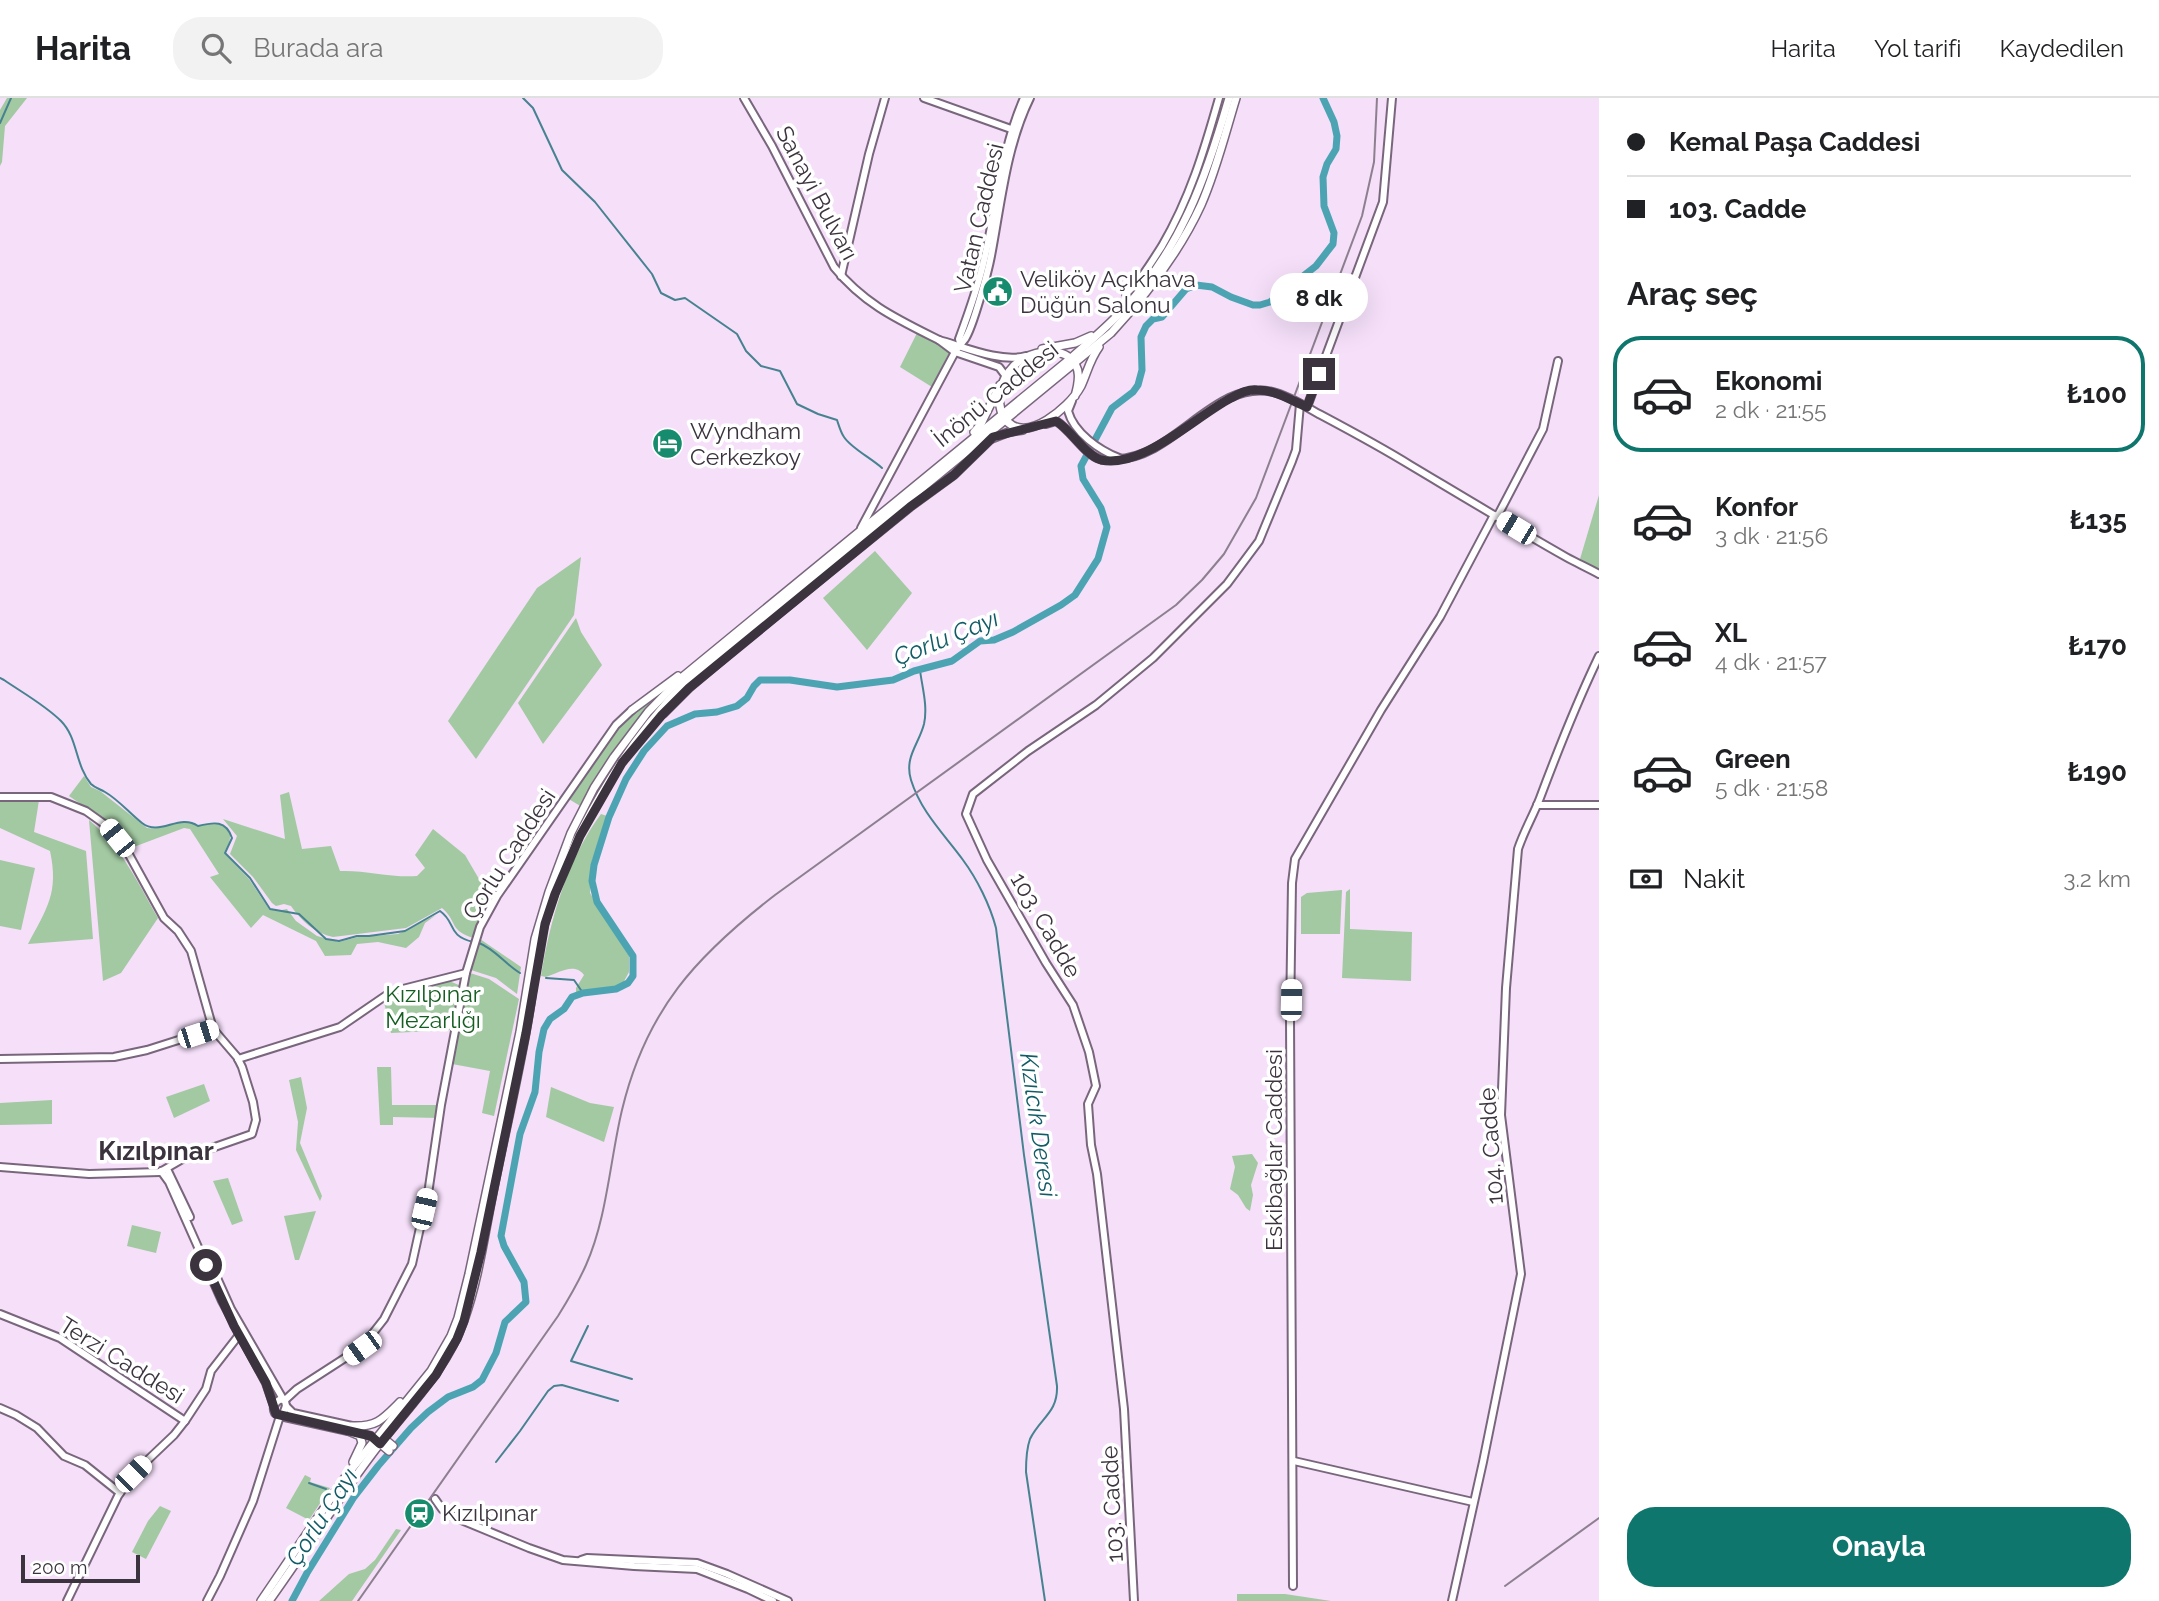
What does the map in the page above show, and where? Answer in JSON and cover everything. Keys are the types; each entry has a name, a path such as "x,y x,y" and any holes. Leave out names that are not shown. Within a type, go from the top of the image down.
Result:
{"main road":[{"name":"İnönü Caddesi","path":"705,658 858,531 944,465 1109,330 1142,288 1194,204 1207,173 1229,98"},
{"path":"944,465 993,437 1034,428 1058,412 1075,396 1109,330 1147,292 1185,236 1213,175 1236,98"},
{"path":"350,1429 376,1423 436,1375 464,1321 526,1033 545,924 563,873 580,836 622,763 655,717 685,682 944,465 981,424 1008,370 1038,349 1083,341 1109,330"},
{"path":"1028,355 1062,353 1073,361 1079,372 1075,396"},
{"path":"1005,375 999,405 1003,417 1018,428 1034,428"},
{"path":"622,763 662,715 689,688 910,507 954,475 993,437"},
{"path":"632,710 705,658"},
{"path":"269,1601 367,1461 379,1439 396,1424 419,1391 451,1336 464,1300 520,1032 538,923 571,833 594,788 630,735 661,698 705,658"},
{"path":"261,1601 346,1476 419,1391"},
{"path":"391,1448 396,1424"},
{"path":"350,1429 373,1430 379,1439 391,1448"},
{"path":"346,1476 362,1443 360,1436 350,1429"},
{"path":"367,1461 391,1448"}],"street":[{"name":"Sanayi Bulvarı","path":"744,98 841,276 869,303 939,340 958,347"},
{"path":"841,276 885,98"},
{"path":"924,98 1014,127"},
{"name":"Vatan Caddesi","path":"858,531 867,519 958,347 985,257 997,192 1024,98"},
{"name":"Vatan Caddesi","path":"1014,127 1030,98"},
{"path":"1126,294 1137,284 1174,226 1196,178 1219,98"},
{"name":"103. Cadde","path":"1134,1601 1124,1409 1097,1174 1091,1145 1088,1104 1096,1086 1089,1052 1073,1005 987,860 966,814 973,794 1028,751 1096,705 1153,658 1227,584 1259,541 1296,450 1304,406 1383,202 1392,98"},
{"path":"958,347 1012,359 1028,355"},
{"path":"958,347 999,367 1005,375"},
{"name":"Eskibağlar Caddesi","path":"1293,1586 1290,1019 1292,883 1295,859 1497,517 1543,429 1558,361"},
{"path":"1034,428 1056,421 1092,455 1101,460 1123,459 1152,449 1205,413 1250,390 1273,392 1377,445 1599,574"},
{"path":"1075,396 1068,411 1070,419 1098,448 1123,459"},
{"name":"104. Cadde","path":"1451,1601 1521,1274 1504,1141 1502,1102 1506,988 1518,849 1599,656"},
{"name":"Çorlu Caddesi","path":"274,1406 278,1401 286,1401 295,1390 362,1348 384,1320 412,1264 429,1187 441,1105 466,973 480,928 497,896 616,725 632,710"},
{"path":"0,797 51,797 86,811 107,826 127,851 164,918 178,931 191,951 212,1029 238,1059 253,1102 256,1120 252,1133 186,1157 167,1169 89,1174 0,1167"},
{"path":"1537,805 1599,805"},
{"path":"238,1059 340,1027 391,992 466,973"},
{"path":"0,1059 114,1057 147,1050 212,1029"},
{"path":"167,1169 231,1309 293,1413 350,1429"},
{"path":"167,1169 169,1182 239,1335 266,1383 278,1417 253,1501 207,1601"},
{"name":"Terzi Caddesi","path":"0,1314 60,1338 185,1421"},
{"path":"66,1601 120,1493 133,1474 185,1421 206,1389 211,1371 239,1335"},
{"path":"278,1417 284,1413 286,1401"},
{"path":"0,1408 37,1428 64,1456 85,1465 120,1493"},
{"path":"278,1417 350,1429"},
{"path":"1294,1461 1474,1502"},
{"path":"435,1499 442,1509 464,1521 529,1549 563,1560 696,1569 773,1601"},
{"path":"576,1561 587,1558 697,1563 788,1601"}],"green space":[{"path":"7,98 27,98 5,126 0,166 0,110"},
{"path":"917,333 946,348 949,353 932,387 900,367"},
{"path":"1599,495 1599,570 1580,559"},
{"path":"875,551 912,593 867,650 823,598"},
{"path":"581,557 574,615 476,759 448,721 537,588"},
{"path":"576,618 581,632 602,665 543,744 518,703"},
{"path":"662,691 627,736 582,807 567,798 617,726 632,711"},
{"path":"84,776 91,787 147,828 179,823 198,826 218,824 227,827 230,839 224,853 249,879 269,909 287,909 296,921 317,936 339,942 358,937 398,934 436,915 425,923 419,937 406,948 378,942 357,944 351,955 325,956 316,941 263,915 251,928 210,877 219,874 190,829 184,828 131,848 110,824 69,796"},
{"path":"289,792 302,849 331,846 340,871 417,876 425,868 415,855 433,829 465,855 479,879 496,897 474,938 457,929 442,908 406,928 333,937 309,926 291,906 276,906 272,903 253,877 230,854 237,836 223,819 285,839 280,795"},
{"path":"0,799 39,800 34,832 86,851 93,939 28,944 50,900 53,878 50,851 0,828"},
{"path":"601,814 607,816 601,842 592,860 590,893 629,956 629,972 622,985 576,998 576,988 584,975 580,971 571,969 546,977 541,976 549,934 569,871"},
{"path":"89,820 120,853 158,918 121,973 103,981"},
{"path":"0,860 35,868 21,930 0,926"},
{"path":"1350,889 1350,929 1412,932 1411,981 1342,978 1346,892"},
{"path":"1342,890 1340,934 1301,934 1301,897 1307,893"},
{"path":"480,939 521,967 517,994 496,978 471,970"},
{"path":"470,973 489,979 519,999 494,1116 482,1113 490,1071 452,1064"},
{"name":"Kızılpınar Mezarlığı","path":"447,980 461,986 454,1030 391,1033 384,1002 395,995"},
{"path":"377,1067 391,1067 392,1105 441,1105 439,1118 393,1117 393,1125 380,1125"},
{"path":"301,1077 307,1108 300,1143 322,1196 320,1201 296,1150 298,1122 289,1080"},
{"path":"204,1084 210,1101 174,1118 166,1097"},
{"path":"551,1087 590,1103 614,1107 604,1142 546,1117"},
{"path":"52,1100 52,1124 0,1125 0,1103"},
{"path":"1252,1154 1258,1163 1251,1185 1253,1195 1250,1211 1230,1189 1235,1167 1232,1156"},
{"path":"228,1178 243,1221 232,1225 213,1181"},
{"path":"316,1211 299,1260 295,1260 284,1216"},
{"path":"132,1225 161,1232 156,1253 127,1246"},
{"path":"305,1475 311,1478 310,1482 330,1488 309,1520 286,1508"},
{"path":"160,1506 171,1511 146,1559 132,1552 148,1521"},
{"path":"396,1529 401,1530 352,1601 319,1601 349,1574 365,1569 375,1560"},
{"path":"1237,1594 1285,1594 1331,1601 1237,1601"}],"waterway":[{"path":"0,123 11,98"},
{"path":"523,98 533,108 562,170 595,202 652,274 661,293 675,300 685,298 737,334 746,351 761,366 780,371 797,404 837,420 847,441 882,468"},
{"name":"Çorlu Çayı","path":"292,1601 354,1497 378,1466 428,1412 448,1397 473,1387 482,1380 496,1353 505,1322 526,1302 524,1282 501,1236 520,1134 535,1092 539,1052 544,1029 550,1019 564,1009 572,997 616,989 628,983 633,976 633,956 597,902 592,881 594,865 609,817 626,779 644,751 667,726 695,714 717,712 737,706 747,698 760,680 790,680 837,687 893,680 914,671 952,661 980,641 994,640 1013,632 1075,595 1098,559 1107,527 1101,508 1083,479 1081,466 1112,408 1138,385 1142,370 1141,337 1146,326 1153,319 1162,317 1186,289 1196,285 1212,287 1253,305 1270,302 1316,266 1333,244 1334,233 1324,206 1323,177 1336,149 1337,136 1323,98"},
{"name":"Kızılcık Deresi","path":"920,670 925,717 909,764 911,780 927,813 973,875 987,901 996,928 1024,1155 1057,1386 1055,1403 1030,1439 1026,1460 1045,1601"},
{"path":"0,678 41,704 61,721 71,735 82,769 91,784 115,799 142,823 156,828 184,822 198,826 214,823 223,825 232,838 225,853 250,878 270,909 299,914 326,939 339,941 357,936 405,931 440,911 459,936 473,942"},
{"path":"479,943 520,973"},
{"path":"546,978 574,980 583,993"},
{"path":"588,1326 571,1361 632,1379"},
{"path":"496,1462 554,1386 562,1385 618,1401"},
{"path":"309,1483 326,1489"}],"railway":[{"path":"358,1601 558,1316 576,1285 599,1228 622,1110 632,1075 660,1014 698,963 775,895 1176,605 1224,554 1256,498 1362,216 1374,162 1377,98"},
{"path":"1505,1586 1599,1518"}],"place":[{"name":"Veliköy Açıkhava Düğün Salonu","path":"997,292"},
{"name":"Wyndham Cerkezkoy","path":"667,444"},
{"name":"Kızılpınar","path":"419,1513"}],"district":[{"name":"Kızılpınar","path":"156,1151"}],"route":[{"path":"206,1265 234,1326 266,1383 276,1414 371,1436 380,1444 436,1375 464,1321 526,1033 545,924 567,863 602,794 649,729 677,698 910,507 954,475 993,437 1056,421 1092,455 1101,460 1123,459 1152,449 1205,413 1250,390 1277,393 1307,407 1319,374"}]}
